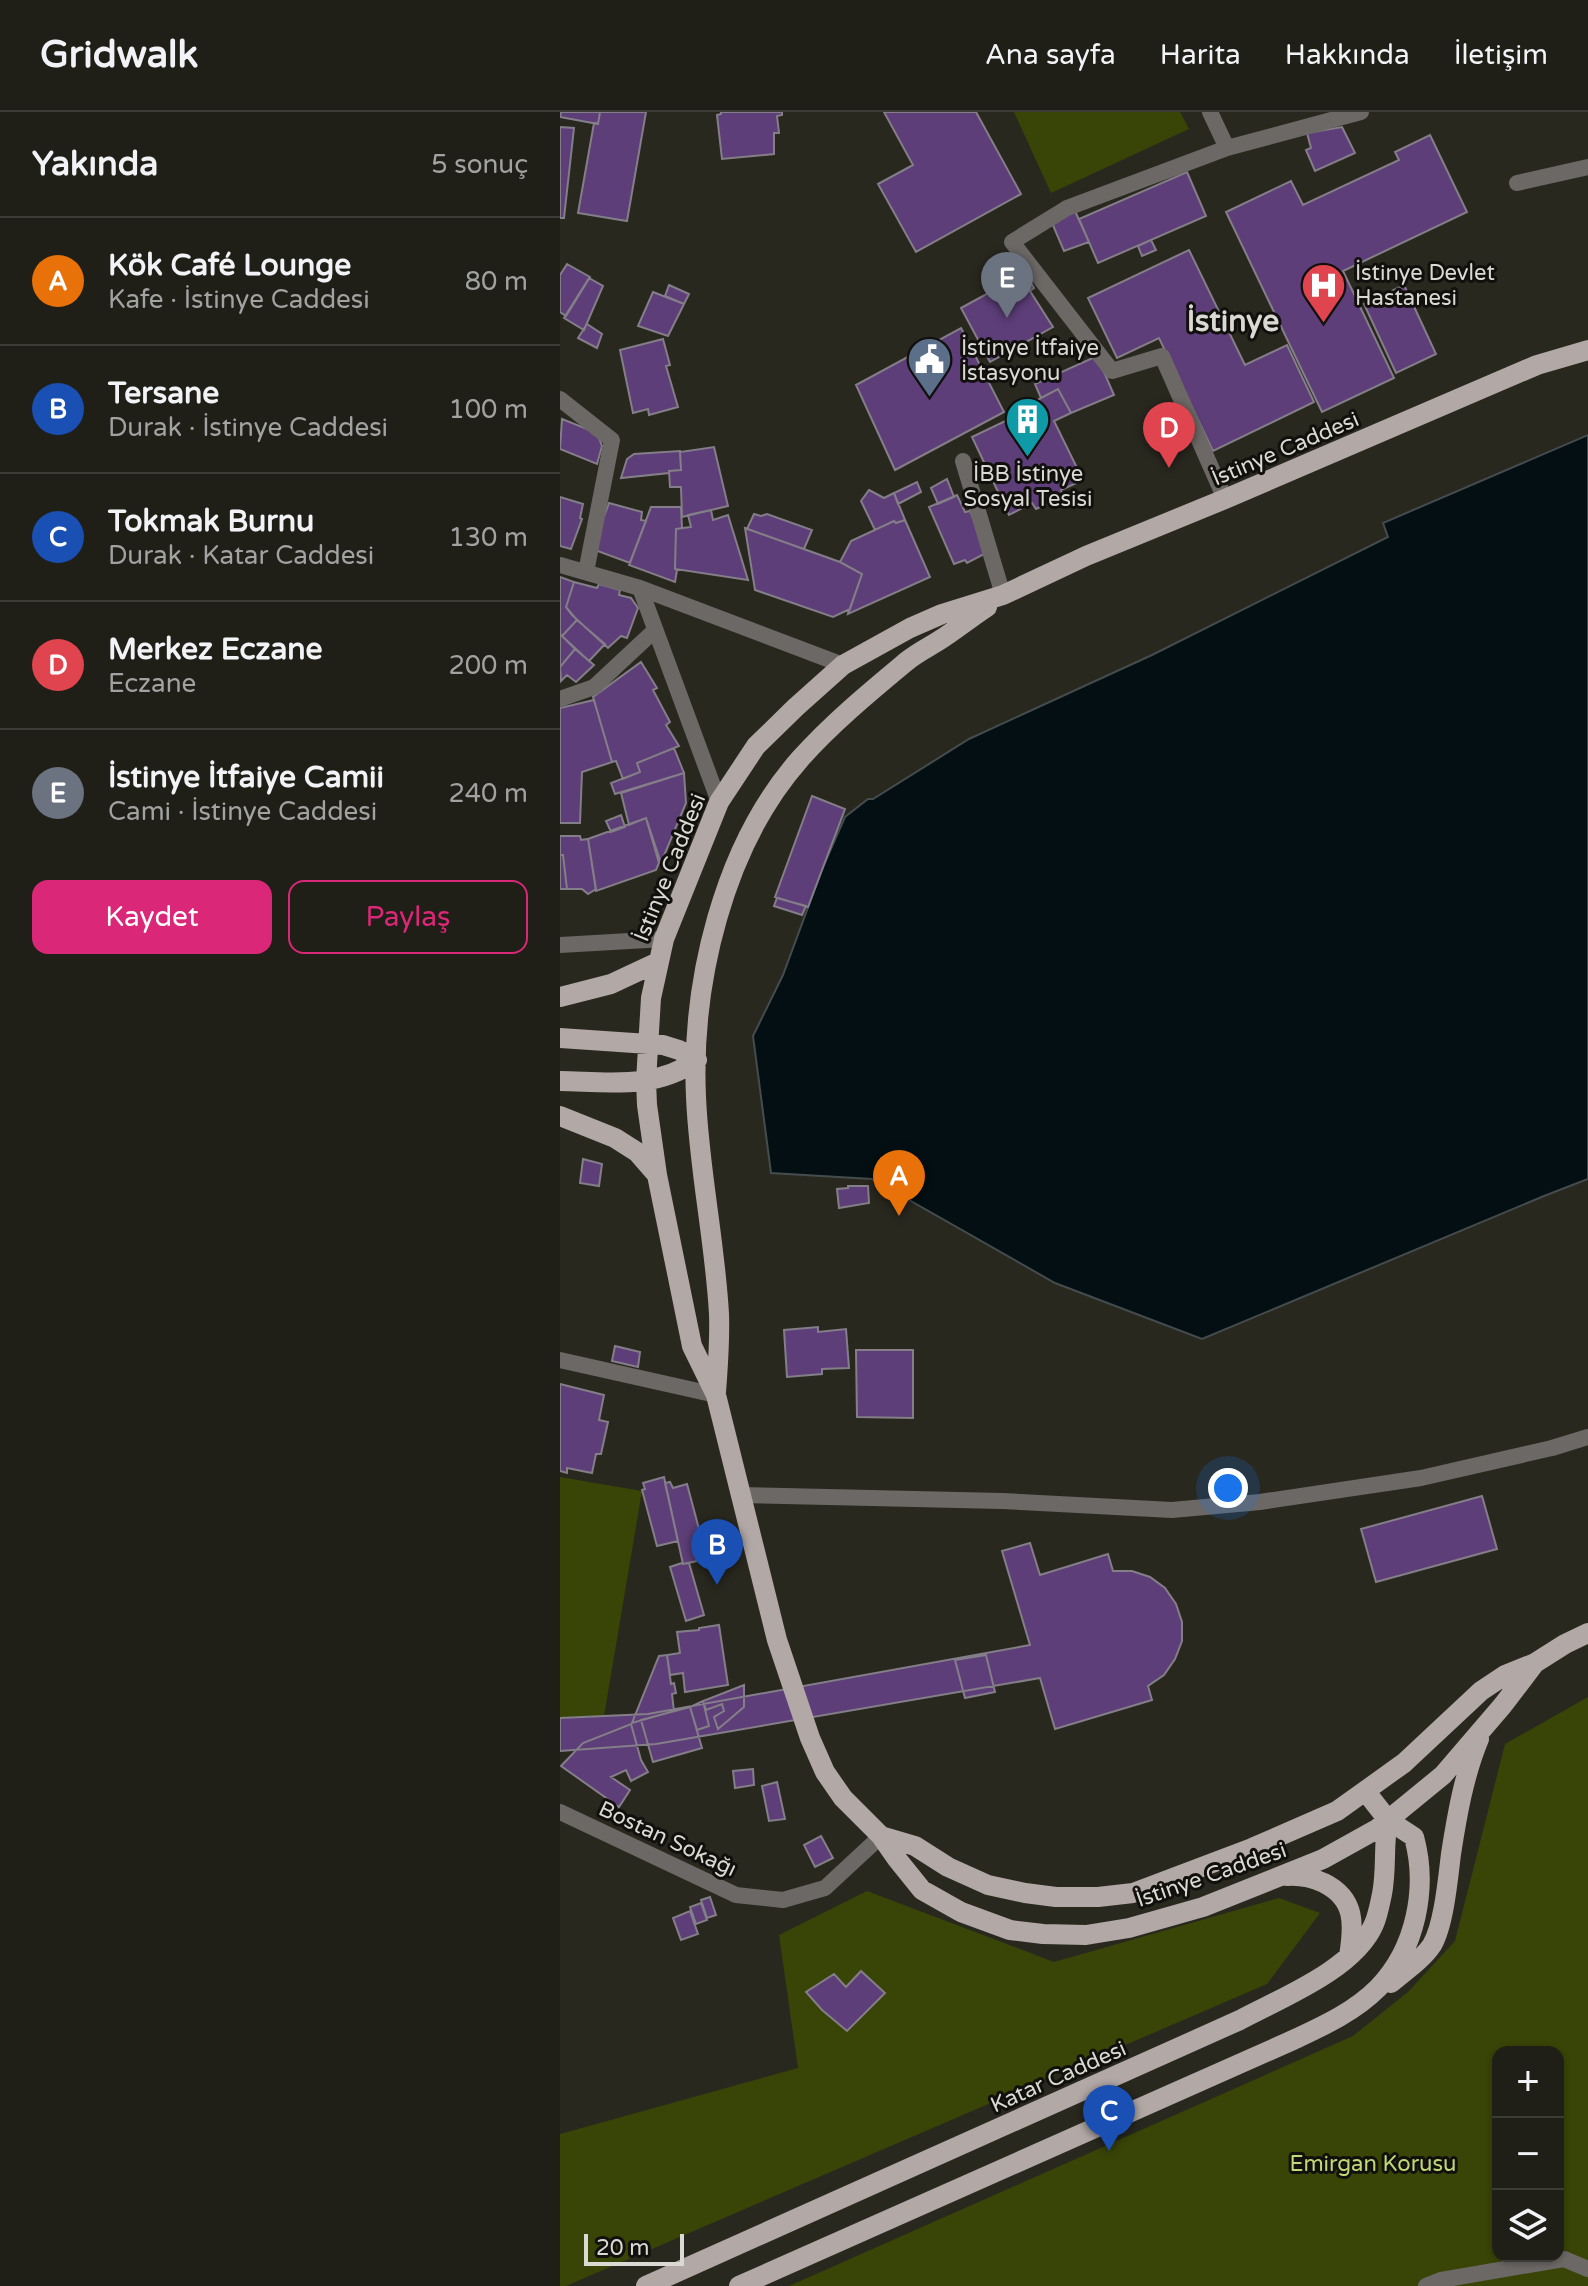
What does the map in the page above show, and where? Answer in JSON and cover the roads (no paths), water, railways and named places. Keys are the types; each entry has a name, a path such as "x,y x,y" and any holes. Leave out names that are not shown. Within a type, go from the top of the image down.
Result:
{"main road":[{"name":"İstinye Caddesi","path":"1388,1820 1363,1838 1323,1859 1203,1907 1129,1928 1086,1935 1010,1930 961,1912 922,1890 881,1836 843,1798 825,1772 810,1738 777,1640 716,1395 692,1346 657,1175 646,1081 651,998 664,939 719,802 756,746 843,665 942,614 1003,595 1086,556 1537,365 1588,350"},
{"name":"İstinye Caddesi","path":"716,1395 719,1312 698,1123 697,1060 700,1002 714,931 740,854 764,807 799,760 910,659 1003,595"},
{"path":"560,997 611,984 658,962"},
{"path":"560,1038 663,1045 697,1060"},
{"path":"560,1081 646,1081 672,1075 697,1060"},
{"path":"560,1116 615,1138 637,1152 657,1175"},
{"path":"1367,1997 1389,1975 1407,1944 1417,1914 1421,1888 1420,1863 1414,1837 1388,1820 1366,1792 1404,1763 1481,1691 1505,1675 1535,1663 1588,1633"},
{"path":"1388,1820 1443,1775 1535,1663"},
{"path":"739,2286 1328,2024 1391,1983 1422,1957 1433,1943 1447,1886 1458,1813 1472,1757 1485,1725"},
{"name":"İstinye Caddesi","path":"881,1836 915,1846 948,1867 988,1885 1056,1897 1098,1897 1133,1893 1178,1877 1301,1828 1337,1811 1366,1792"},
{"name":"Katar Caddesi","path":"646,2286 1240,2020 1298,1989 1349,1956 1374,1924 1385,1873 1384,1840 1388,1820"},
{"path":"1281,1876 1313,1878 1342,1895 1349,1906 1352,1921 1349,1956"}],"street":[{"path":"1210,112 1227,148"},
{"path":"1225,499 1162,356 1112,371 1012,242 1067,208 1227,148 1361,112"},
{"path":"1517,183 1588,167"},
{"path":"560,399 612,440 586,572"},
{"path":"963,461 1003,595"},
{"path":"560,565 640,588 843,665"},
{"path":"640,588 719,802"},
{"path":"560,699 594,687 654,631"},
{"path":"560,945 664,939"},
{"path":"560,1360 716,1395"},
{"path":"739,1495 1002,1501 1172,1510 1260,1502 1421,1478 1588,1437"},
{"name":"Bostan Sokağı","path":"560,1812 736,1895 783,1900 825,1888 881,1836"},
{"path":"1426,2286 1441,2280 1564,2259 1588,2269"}],"place":[{"name":"İstinye İtfaiye Camii","path":"1007,318"},
{"name":"İstinye Devlet Hastanesi","path":"1324,324"},
{"name":"İstinye İtfaiye İstasyonu","path":"930,399"},
{"name":"İBB İstinye Sosyal Tesisi","path":"1028,459"},
{"name":"Merkez Eczane","path":"1169,468"},
{"name":"Kök Café Lounge","path":"899,1216"},
{"name":"Tersane","path":"717,1585"},
{"name":"Tokmak Burnu","path":"1109,2151"}],"district":[{"name":"İstinye","path":"1233,321"}],"park label":[{"name":"Emirgan Korusu","path":"1373,2163"}]}
